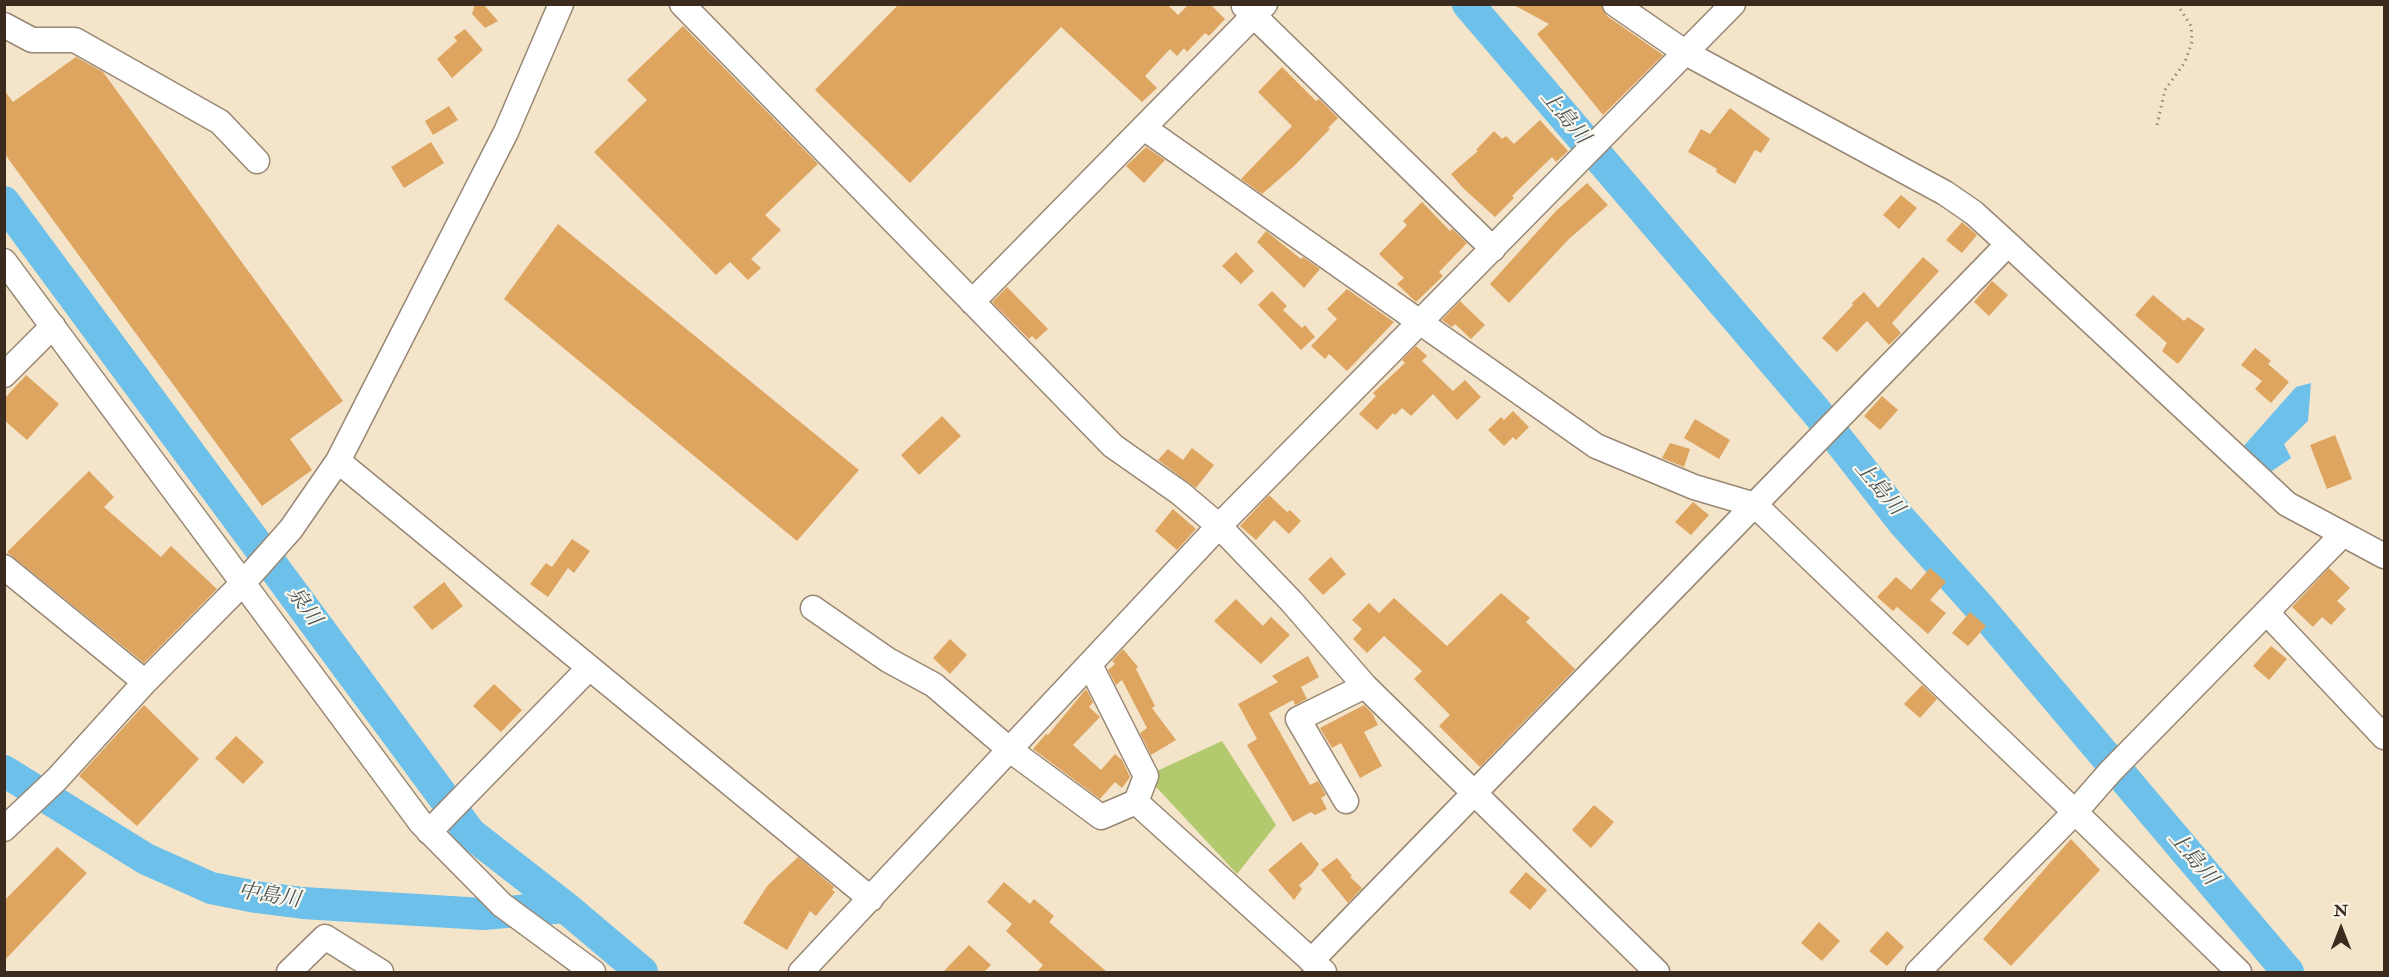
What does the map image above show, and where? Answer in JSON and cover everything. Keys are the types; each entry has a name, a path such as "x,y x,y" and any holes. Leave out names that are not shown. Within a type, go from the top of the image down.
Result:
{"street":[{"path":"4,829 57,779 146,682 244,583 291,529 338,461 506,132 561,4"},
{"path":"681,4 1113,446 1180,493 1219,526 1291,601 1365,686 1474,795 1658,972"},
{"path":"1615,4 1686,53 1945,193 1974,213 2287,504 2385,556"},
{"path":"801,972 1219,526 1733,4"},
{"path":"972,302 1144,128 1254,8 1493,249"},
{"path":"4,24 32,40 75,40 220,122 257,161"},
{"path":"1144,128 1596,446 1694,488 1755,505 2239,972"},
{"path":"1136,802 1317,967 1474,795 2008,244"},
{"path":"4,261 430,832 502,905 593,972"},
{"path":"4,375 53,326"},
{"path":"338,461 871,899"},
{"path":"1918,972 2343,534"},
{"path":"4,567 146,682"},
{"path":"813,608 888,660 934,685 1010,750 1101,817 1136,802 1146,776 1090,665"},
{"path":"2267,613 2385,737"},
{"path":"430,832 589,668"},
{"path":"1346,801 1298,719 1365,686"},
{"path":"290,972 325,937 381,972"}],"path":[{"path":"2157,125 2165,90 2185,62 2192,42 2191,26 2177,4"}],"green space":[{"path":"1222,741 1276,825 1237,874 1146,776"}],"water":[{"path":"2311,383 2308,421 2284,444 2291,458 2269,473 2242,448 2296,387"}],"building":[{"path":"475,4 483,4 498,21 485,28 472,14"},
{"path":"899,4 1167,4 1178,15 1189,4 1210,4 1225,19 1209,36 1205,33 1187,52 1184,48 1177,56 1170,49 1145,76 1157,88 1142,102 1061,27 910,183 815,90"},
{"path":"1512,4 1601,4 1607,16 1663,55 1603,115 1537,34 1549,24"},
{"path":"683,26 818,164 765,215 781,230 751,259 761,268 748,280 730,262 716,275 594,152 647,100 627,80"},
{"path":"465,29 483,50 452,78 437,59 457,41 454,37"},
{"path":"76,57 103,72 343,401 290,439 312,470 262,506 4,153 4,90 13,102"},
{"path":"1282,67 1316,101 1319,99 1338,118 1293,167 1262,194 1241,179 1292,126 1258,92"},
{"path":"449,106 458,120 433,135 425,121"},
{"path":"1730,108 1770,139 1761,153 1755,150 1735,184 1716,172 1717,169 1688,152 1701,129 1710,134"},
{"path":"1540,120 1568,151 1556,162 1552,157 1512,196 1514,198 1495,217 1451,174 1478,151 1476,150 1494,131 1502,139 1506,136 1514,144"},
{"path":"431,142 444,163 404,188 391,167"},
{"path":"1146,147 1165,160 1144,183 1126,166"},
{"path":"1587,183 1608,205 1569,239 1509,303 1490,284 1556,211"},
{"path":"1901,195 1917,208 1899,229 1883,215"},
{"path":"1422,202 1450,231 1452,229 1467,243 1439,272 1443,276 1416,302 1397,284 1404,278 1379,254 1407,225 1403,221"},
{"path":"1962,222 1977,235 1962,253 1946,240"},
{"path":"558,224 859,470 797,541 504,299"},
{"path":"1266,231 1301,259 1303,257 1320,269 1304,288 1257,242"},
{"path":"1236,252 1254,271 1241,284 1222,266"},
{"path":"1923,257 1939,271 1892,323 1901,333 1889,345 1867,321 1837,352 1822,338 1864,292 1878,308"},
{"path":"1992,281 2008,295 1989,316 1974,302"},
{"path":"1007,287 1048,329 1036,340 1032,336 1029,339 992,302"},
{"path":"1347,289 1394,322 1347,371 1329,354 1325,359 1311,346 1337,319 1327,309"},
{"path":"1272,291 1287,306 1283,310 1302,328 1305,325 1315,337 1301,350 1258,305"},
{"path":"2153,295 2184,321 2188,317 2205,329 2178,364 2162,351 2167,343 2135,315"},
{"path":"1460,301 1485,325 1471,339 1455,324 1452,327 1442,320"},
{"path":"1416,346 1427,356 1422,361 1453,391 1465,380 1481,397 1457,420 1433,394 1411,416 1402,408 1395,415 1393,413 1377,430 1359,414 1376,396 1373,393 1405,363 1402,360"},
{"path":"2255,348 2271,361 2268,364 2289,382 2271,403 2255,389 2262,381 2241,365"},
{"path":"26,375 59,404 27,440 4,420 4,399"},
{"path":"1882,396 1898,410 1880,430 1864,416"},
{"path":"1513,411 1529,427 1516,440 1513,437 1504,446 1488,430 1501,417 1504,420"},
{"path":"942,416 961,436 919,475 901,455"},
{"path":"1695,419 1730,440 1719,459 1684,438"},
{"path":"2335,435 2352,479 2327,489 2310,445"},
{"path":"1670,443 1690,449 1684,467 1662,458"},
{"path":"1192,448 1214,465 1196,488 1158,460 1168,449 1183,460"},
{"path":"89,471 114,497 104,507 161,557 171,546 217,589 144,663 7,552"},
{"path":"1269,495 1287,512 1290,510 1301,521 1289,534 1274,520 1256,540 1240,526"},
{"path":"1693,502 1709,515 1691,535 1675,522"},
{"path":"1173,509 1196,529 1177,550 1155,531"},
{"path":"572,539 590,551 574,573 568,568 548,597 530,584 546,563 552,567"},
{"path":"1331,557 1346,574 1323,595 1308,579"},
{"path":"1930,568 1946,582 1930,600 1946,613 1928,634 1897,607 1893,611 1877,597 1896,577 1911,590"},
{"path":"2329,568 2350,588 2337,601 2346,609 2331,625 2322,617 2313,627 2292,607"},
{"path":"444,582 463,606 432,630 413,607"},
{"path":"1501,593 1530,618 1526,622 1575,669 1480,767 1439,726 1450,715 1414,679 1422,671 1384,636 1367,653 1353,639 1362,629 1352,620 1369,603 1379,613 1394,598 1447,646"},
{"path":"1236,599 1263,626 1271,617 1290,635 1261,664 1214,621"},
{"path":"1970,612 1986,626 1968,646 1952,633"},
{"path":"950,639 967,655 950,674 933,658"},
{"path":"2271,646 2287,659 2269,680 2253,666"},
{"path":"1123,649 1138,667 1136,669 1155,706 1152,708 1176,740 1151,755 1140,733 1147,728 1122,680 1116,685 1108,670 1115,664 1112,661"},
{"path":"1308,656 1319,677 1301,687 1307,699 1295,705 1293,700 1269,713 1310,785 1318,781 1326,795 1321,798 1327,809 1315,815 1311,812 1293,822 1247,745 1257,739 1238,704 1278,682 1272,676"},
{"path":"494,684 522,710 501,732 473,706"},
{"path":"1922,685 1937,699 1920,718 1904,704"},
{"path":"1086,689 1093,702 1089,707 1100,717 1073,745 1101,770 1115,754 1122,760 1130,777 1122,788 1115,782 1100,799 1033,749 1046,734 1048,735"},
{"path":"144,705 199,759 137,826 79,776"},
{"path":"1364,705 1372,713 1378,725 1364,732 1382,766 1360,778 1341,743 1332,748 1320,728"},
{"path":"236,736 264,762 243,784 215,758"},
{"path":"1594,805 1614,822 1591,848 1572,830"},
{"path":"2071,839 2100,870 2011,966 1983,939"},
{"path":"1301,842 1319,864 1312,874 1299,885 1302,889 1294,900 1268,870"},
{"path":"57,847 87,873 4,961 4,901"},
{"path":"798,857 834,887 832,890 835,892 816,916 810,911 787,950 743,923 768,885"},
{"path":"1337,858 1352,876 1350,877 1362,888 1348,903 1321,870"},
{"path":"1526,872 1547,890 1530,910 1509,892"},
{"path":"1004,882 1030,904 1034,899 1054,916 1049,922 1107,972 1037,972 1043,965 1006,931 1012,924 987,902"},
{"path":"1819,922 1840,941 1822,961 1801,943"},
{"path":"1887,931 1904,947 1887,966 1869,951"},
{"path":"969,945 991,965 984,972 943,972"}],"waterway":[{"name":"上島川","path":"1468,4 1815,410 1902,521 1981,609 2288,972"},
{"name":"泉川","path":"4,202 470,833 565,907 642,972"},
{"name":"中島川","path":"4,771 146,859 211,888 303,903 483,914 565,907"}]}
